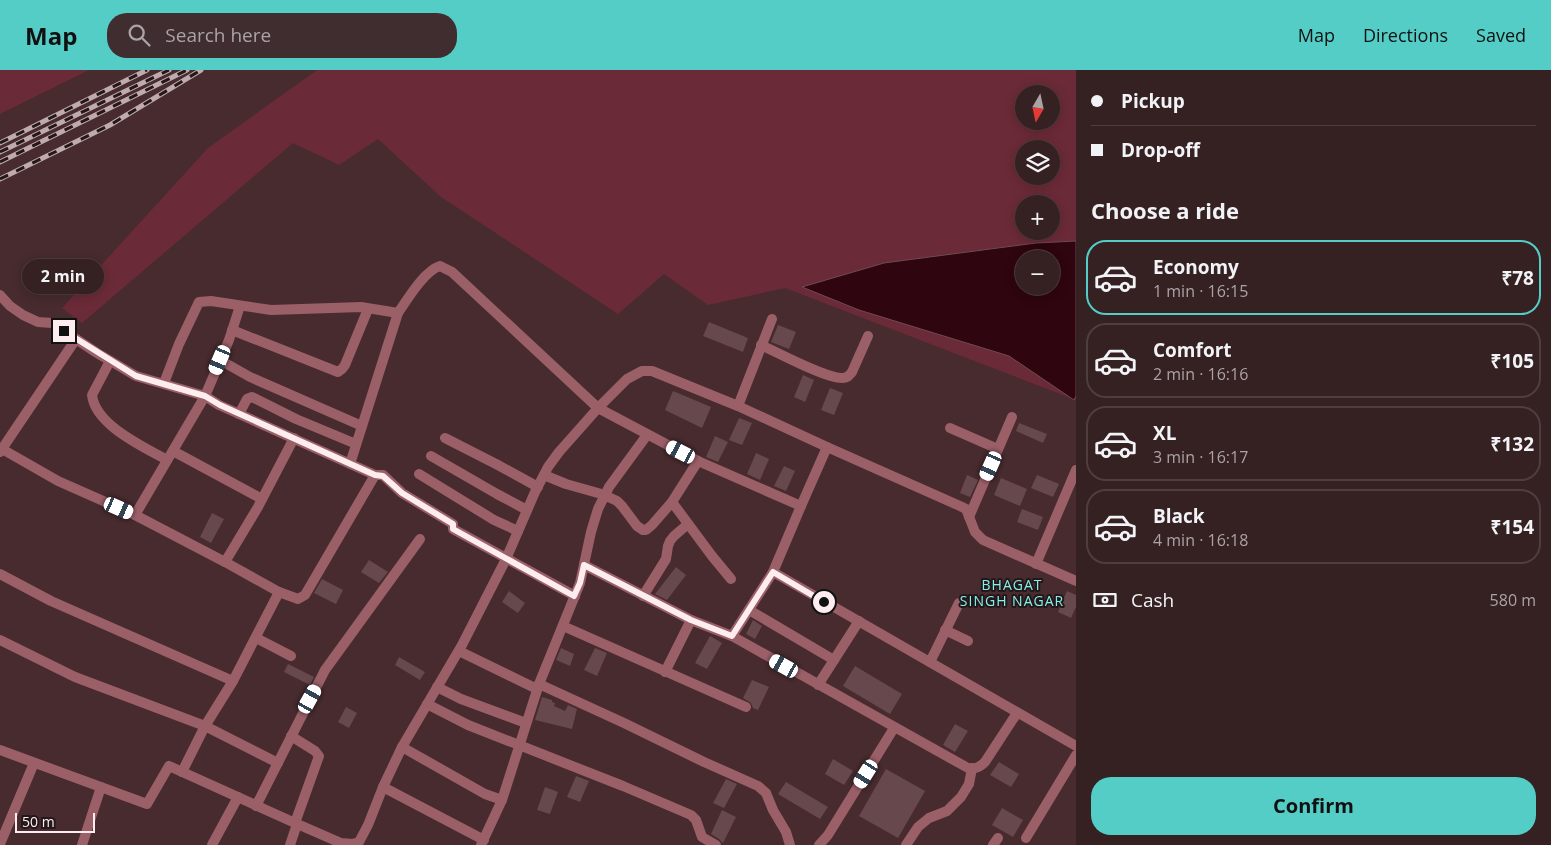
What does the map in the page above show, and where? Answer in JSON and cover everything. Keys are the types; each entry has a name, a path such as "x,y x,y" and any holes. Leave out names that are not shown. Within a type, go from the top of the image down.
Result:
{"street":[{"path":"350,464 398,313 432,269 440,266 452,272 598,408 698,461 801,506"},
{"path":"0,295 10,306 23,315 38,322 52,323 136,376 205,396 239,414 350,464 375,475 383,476 402,493 453,524 453,529 574,596"},
{"path":"164,384 179,344 199,302 211,301 271,310 360,308 398,313"},
{"path":"135,515 205,396 240,306"},
{"path":"232,330 338,372 344,365 368,309"},
{"path":"738,406 772,319"},
{"path":"761,345 826,375 844,378 852,372 868,336"},
{"path":"76,339 1,451 58,481 135,515 279,592 298,599 309,591 375,475"},
{"path":"220,360 250,377 362,426"},
{"path":"110,361 92,395 99,412 120,433 167,460"},
{"path":"0,750 147,804 169,766 296,824 341,842 358,844 402,747 459,651 506,559 544,475 559,452 598,408 627,379 642,371 660,372 960,506 966,509 975,532 983,540 1076,581"},
{"path":"239,414 247,399 252,396 296,419 356,444"},
{"path":"969,516 1012,417"},
{"path":"950,428 998,449"},
{"path":"383,788 482,842 502,800 538,687 580,583 591,532 604,495 608,487 648,435"},
{"path":"225,562 262,499 294,438"},
{"path":"445,438 538,487"},
{"path":"732,636 773,572 827,447"},
{"path":"173,451 262,499"},
{"path":"431,456 527,510"},
{"path":"544,475 566,484 604,495 620,504 637,526 643,530 648,529 672,502 698,461"},
{"path":"1036,564 1076,470"},
{"path":"419,474 487,516 518,531"},
{"path":"672,502 731,578"},
{"path":"644,596 666,559 670,541 688,524"},
{"path":"256,806 325,670 420,539"},
{"path":"584,565 691,620 732,636 968,768 981,766 985,762 1017,713"},
{"path":"773,572 1076,746"},
{"path":"0,574 51,601 233,681"},
{"path":"182,772 205,726 233,681 279,592"},
{"path":"930,662 959,603"},
{"path":"749,610 834,660"},
{"path":"665,672 691,620"},
{"path":"818,685 859,622"},
{"path":"562,626 746,707"},
{"path":"945,630 968,641"},
{"path":"256,638 292,656"},
{"path":"0,640 74,677 205,726 278,763"},
{"path":"459,651 624,723 758,786 766,793 773,810 786,832 790,845"},
{"path":"437,687 468,702 526,723"},
{"path":"427,704 468,725 691,815 696,820 702,836 707,841 716,845"},
{"path":"818,845 828,835 894,728"},
{"path":"290,845 319,756 315,751 291,736"},
{"path":"402,747 485,794 502,800"},
{"path":"1026,838 1076,755"},
{"path":"0,844 34,763"},
{"path":"906,845 918,827 928,818 947,811 961,797 969,784 972,768"},
{"path":"82,845 101,787"},
{"path":"212,845 238,797"}],"shaded area":[{"path":"0,70 89,70 0,114"},
{"path":"317,70 1076,70 1076,400 785,288 708,305 664,274 618,314 441,197 378,139 339,165 293,143 82,323 62,308 208,148"},
{"path":"1076,241 1076,396 1074,400 1009,356 859,310 802,287 884,263 1036,243"}],"building":[{"path":"709,322 748,338 743,352 703,336"},
{"path":"778,325 796,332 789,349 771,342"},
{"path":"803,375 814,380 805,402 794,397"},
{"path":"830,388 843,393 834,415 821,410"},
{"path":"673,391 711,407 702,428 665,410"},
{"path":"739,418 752,423 742,445 729,440"},
{"path":"1019,423 1047,434 1043,443 1016,431"},
{"path":"715,436 728,442 718,462 706,457"},
{"path":"756,453 769,459 760,480 747,474"},
{"path":"784,466 795,471 786,491 774,486"},
{"path":"967,475 978,480 970,497 960,493"},
{"path":"1037,475 1059,484 1053,497 1031,488"},
{"path":"1001,478 1027,489 1020,506 994,495"},
{"path":"1022,509 1043,517 1038,530 1017,522"},
{"path":"212,513 224,519 211,543 200,537"},
{"path":"369,560 388,572 379,583 361,572"},
{"path":"676,567 686,575 667,600 655,594"},
{"path":"322,579 343,590 336,604 314,593"},
{"path":"509,591 525,603 518,613 502,602"},
{"path":"1067,591 1076,595 1076,607 1071,618 1058,612"},
{"path":"753,620 762,626 755,639 746,634"},
{"path":"710,636 722,643 707,669 695,663"},
{"path":"561,648 574,654 570,666 556,660"},
{"path":"595,648 607,653 597,676 584,670"},
{"path":"399,657 425,672 420,680 395,665"},
{"path":"288,664 314,677 310,685 284,672"},
{"path":"855,666 902,694 890,714 843,686"},
{"path":"752,680 769,687 758,710 753,708 751,703 743,698"},
{"path":"542,697 552,700 555,703 554,706 565,711 568,705 577,709 572,729 535,720"},
{"path":"346,707 357,713 349,728 338,722"},
{"path":"955,724 968,731 955,752 943,745"},
{"path":"833,759 853,771 844,785 825,774"},
{"path":"999,762 1019,774 1011,787 990,775"},
{"path":"886,769 925,791 898,838 859,816"},
{"path":"576,776 589,781 580,802 567,797"},
{"path":"726,779 737,784 724,808 713,803"},
{"path":"786,782 828,807 820,819 778,794"},
{"path":"545,787 558,792 550,814 537,810"},
{"path":"1002,808 1023,820 1013,837 992,825"},
{"path":"722,810 736,817 723,843 711,834"}],"railway":[{"path":"0,143 147,70"},
{"path":"0,152 169,70"},
{"path":"0,162 187,70"},
{"path":"0,179 110,125 201,70"}],"district":[{"name":"BHAGAT SINGH NAGAR","path":"1012,592"}],"route":[{"path":"64,331 136,376 205,396 220,405 375,475 383,476 402,493 453,524 453,529 574,596 580,583 584,565 691,620 732,636 773,572 824,602"}]}
